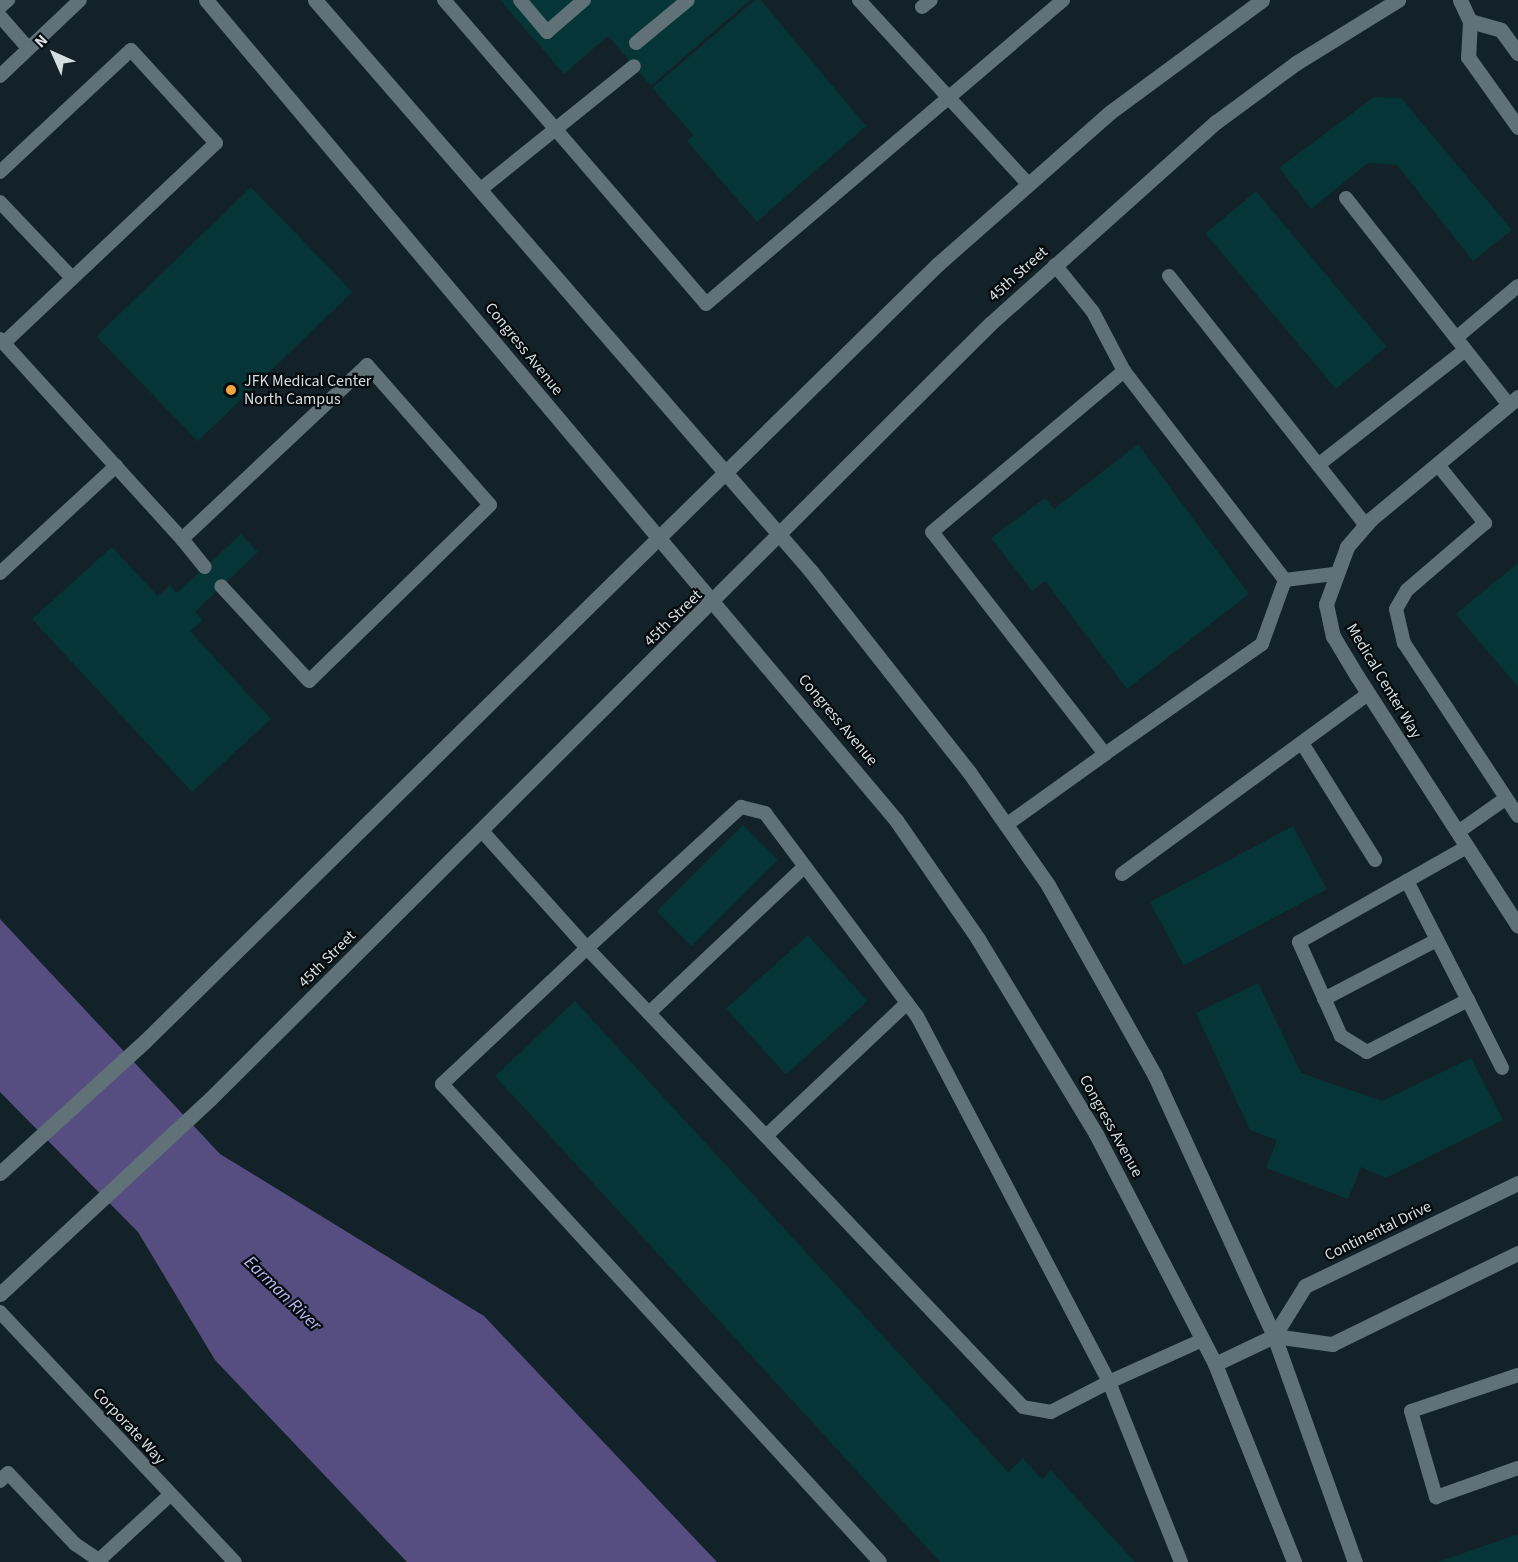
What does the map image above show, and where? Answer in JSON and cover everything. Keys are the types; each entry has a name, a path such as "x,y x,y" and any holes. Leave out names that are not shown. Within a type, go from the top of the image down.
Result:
{"street":[{"name":"Congress Avenue","path":"206,0 422,251 658,542 713,603 896,820 978,939 1082,1108 1215,1364 1294,1562"},
{"path":"303,0 335,23"},
{"path":"315,0 781,536 884,661 1048,885 1150,1066 1274,1336 1355,1562"},
{"path":"0,1173 146,1041 658,542 938,264 1109,113 1262,0"},
{"name":"45th Street","path":"0,1294 210,1099 1056,265 1216,122 1296,63 1398,0"},
{"path":"1460,0 1470,21 1468,57 1518,127"},
{"path":"1470,21 1501,30 1518,53"},
{"name":"Medical Center Way","path":"1513,401 1366,525 1334,574 1326,604 1333,636 1518,926"},
{"name":"Continental Drive","path":"1274,1336 1305,1286 1518,1183"},
{"path":"1215,1364 1274,1336 1332,1344 1518,1253"}],"lane":[{"path":"0,7 8,0"},
{"path":"0,76 80,0"},
{"path":"444,0 706,304 1063,0"},
{"path":"520,0 547,32 584,0"},
{"path":"636,43 688,0"},
{"path":"859,0 1028,184"},
{"path":"0,16 28,48"},
{"path":"0,172 131,50 216,143 2,341 205,567"},
{"path":"481,189 634,66"},
{"path":"1346,198 1465,350 1513,401"},
{"path":"0,202 72,278"},
{"path":"1056,265 1093,312 1124,371 1285,580"},
{"path":"1169,276 1366,525"},
{"path":"1456,338 1518,286"},
{"path":"1318,465 1465,350"},
{"path":"182,539 367,365 490,505 309,681 221,586"},
{"path":"1105,754 932,532 1124,371"},
{"path":"1438,465 1485,524 1407,590 1396,609 1404,643 1518,816"},
{"path":"0,573 116,466"},
{"path":"1285,580 1334,574"},
{"path":"1006,825 1262,644 1285,580"},
{"path":"1122,874 1368,694"},
{"path":"1302,743 1375,860"},
{"path":"1458,832 1505,799"},
{"path":"880,1562 442,1084 741,807 765,813 907,1003 1109,1382 1181,1562"},
{"path":"482,831 587,948 1023,1407 1051,1412 1109,1382 1202,1340"},
{"path":"1467,847 1299,942 1341,1036 1367,1052 1468,1000"},
{"path":"649,1014 805,866"},
{"path":"1407,882 1502,1068"},
{"path":"1324,999 1437,940"},
{"path":"766,1136 907,1003"},
{"name":"Corporate Way","path":"0,1312 235,1562"},
{"path":"1518,1375 1411,1411 1436,1497 1518,1468"},
{"path":"0,1481 8,1473 75,1544 99,1561 171,1494"}],"water":[{"name":"Earman River","path":"0,919 220,1154 484,1316 717,1562 407,1562 215,1360 138,1232 0,1092"}],"building":[{"path":"500,0 750,0 651,86 608,36 564,74"},
{"path":"755,0 761,0 866,126 757,222 687,141 693,135 652,88"},
{"path":"1374,97 1401,98 1512,230 1473,261 1397,165 1368,163 1311,209 1279,168"},
{"path":"251,187 352,292 198,441 96,336"},
{"path":"1256,191 1386,347 1336,389 1205,233"},
{"path":"1138,444 1249,594 1127,689 1045,581 1032,591 991,538 1045,498 1054,509"},
{"path":"241,534 258,552 195,612 203,620 190,631 271,719 192,792 32,619 112,547 158,596 170,585 177,593"},
{"path":"1518,563 1518,687 1456,614"},
{"path":"743,825 778,860 691,946 657,911"},
{"path":"1293,826 1327,890 1184,966 1150,902"},
{"path":"808,935 868,1001 786,1075 726,1009"},
{"path":"1258,983 1301,1073 1382,1101 1471,1058 1503,1120 1386,1178 1361,1167 1348,1199 1266,1168 1277,1140 1250,1130 1196,1013"},
{"path":"575,1001 1008,1472 1023,1458 1042,1479 1051,1470 1135,1562 940,1562 495,1076"},
{"path":"1518,1534 1518,1562 1438,1562"}],"place":[{"name":"JFK Medical Center North Campus","path":"231,390"}]}
